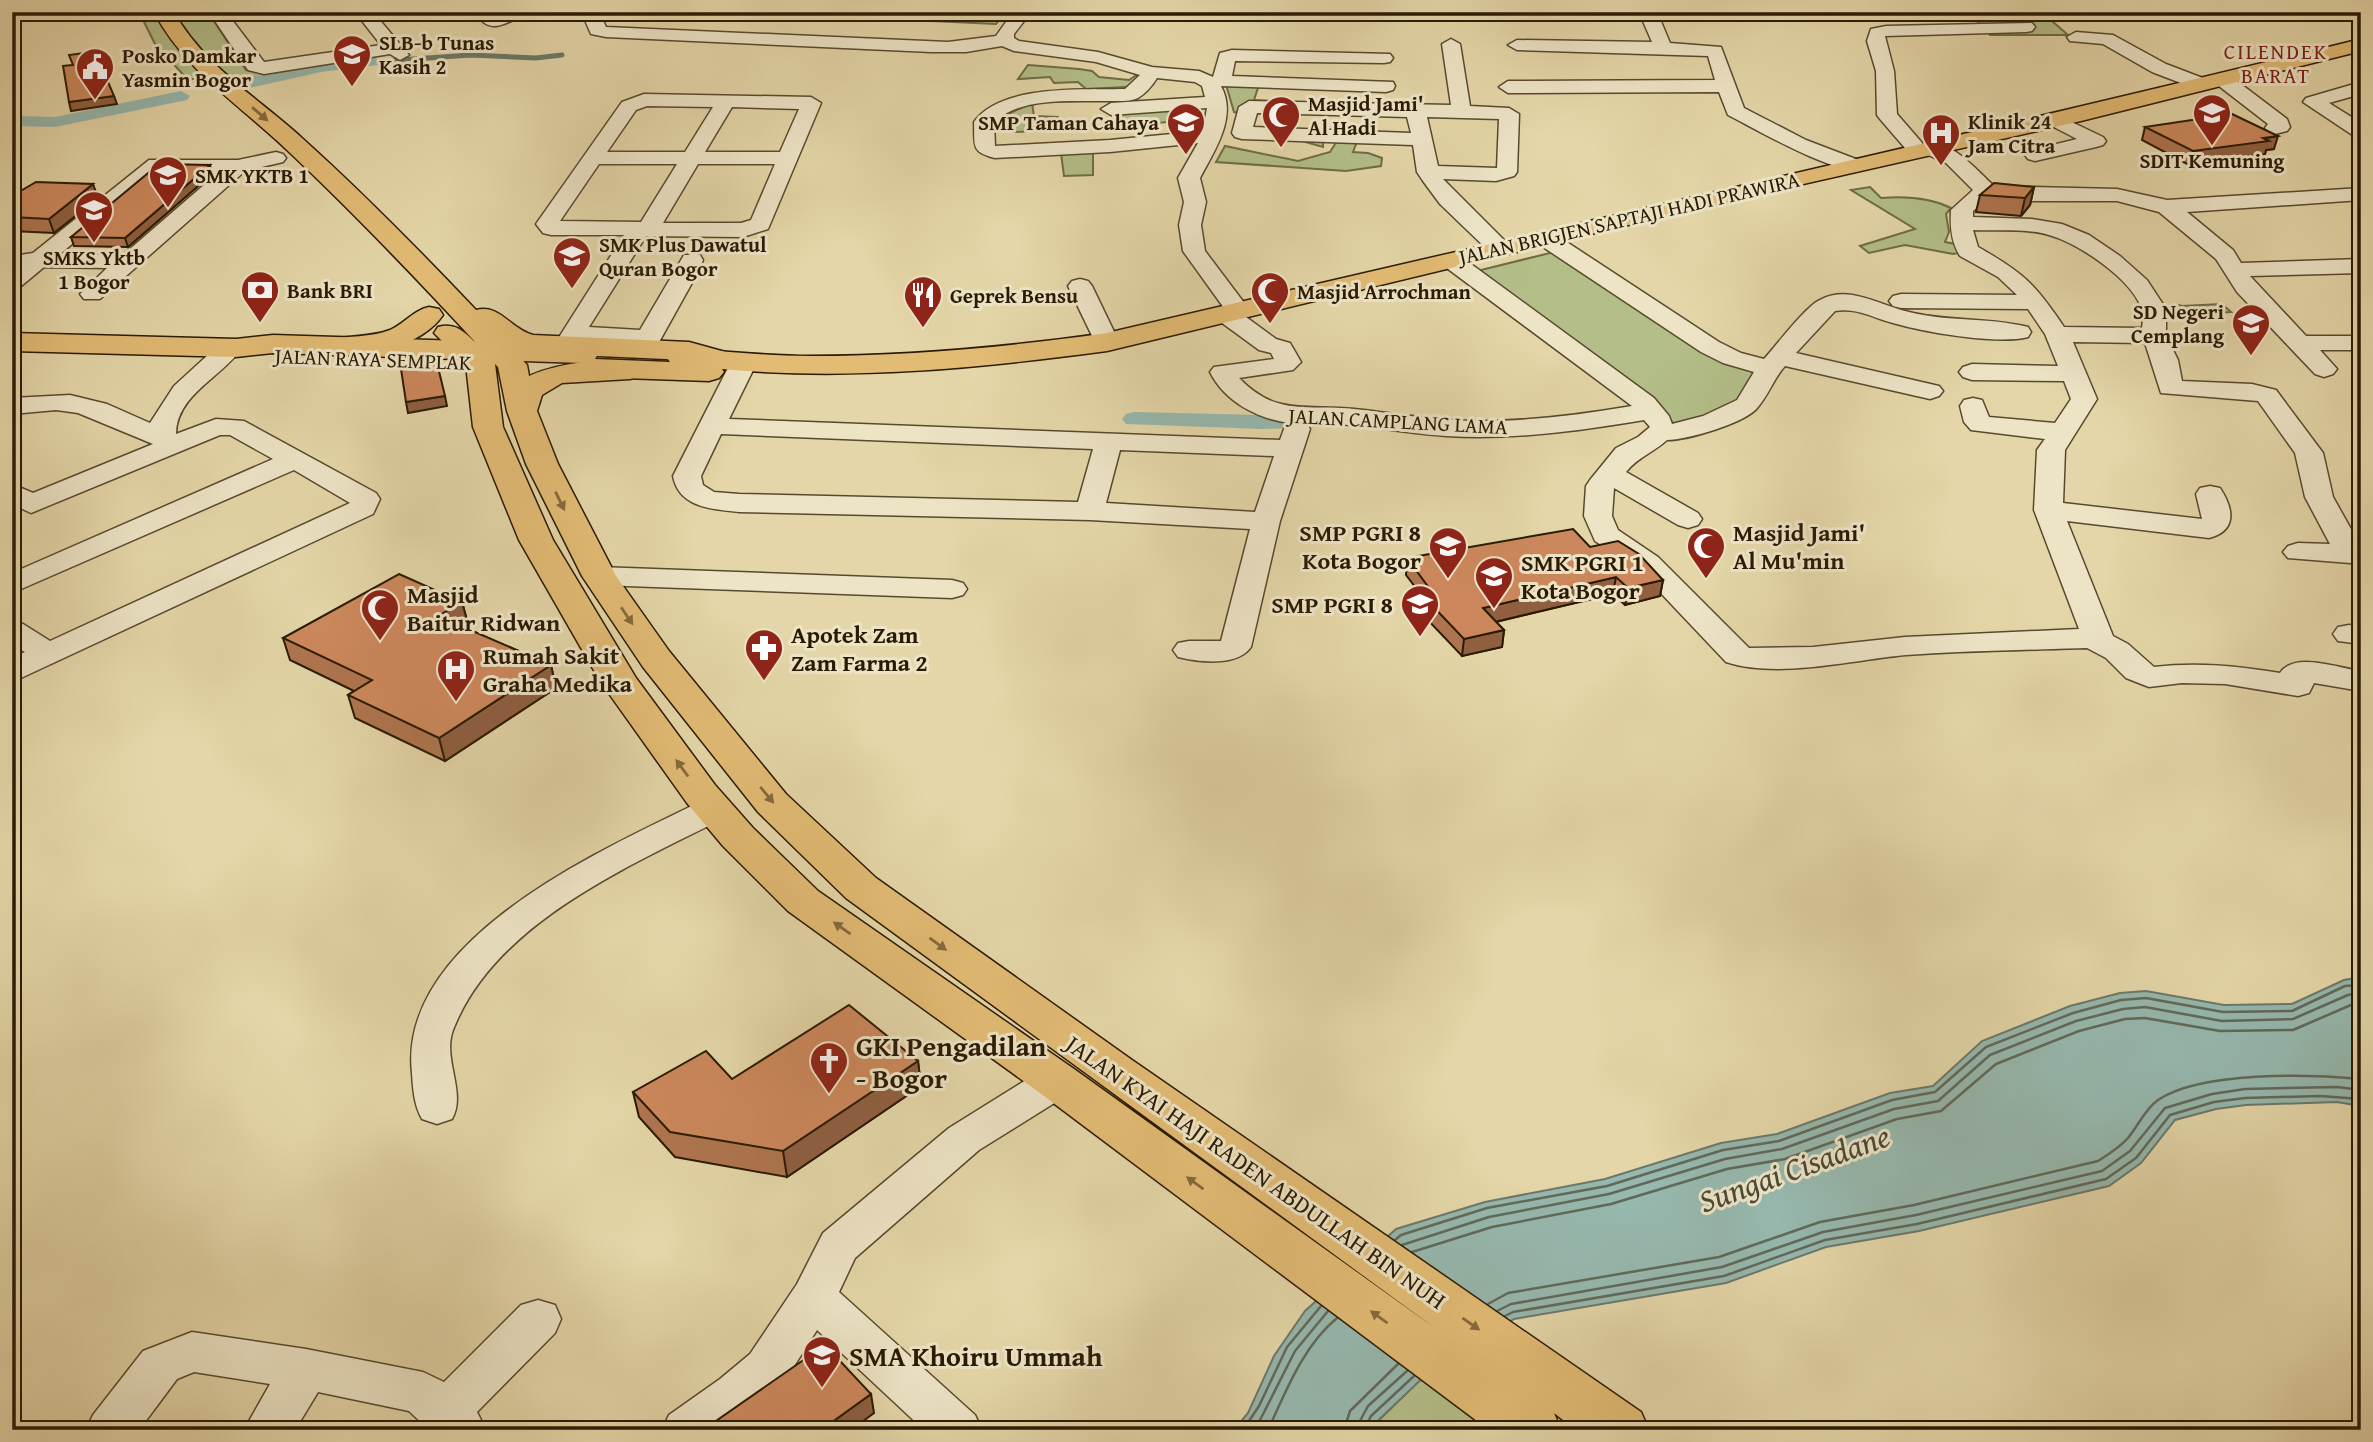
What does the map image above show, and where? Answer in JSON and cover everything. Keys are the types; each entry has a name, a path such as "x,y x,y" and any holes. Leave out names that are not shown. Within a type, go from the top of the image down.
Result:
{"main road":[{"path":"138,12 155,44 188,80 293,176"},
{"path":"164,12 178,38 214,75 294,143 422,295 479,358 643,352"},
{"name":"JALAN BRIGJEN SAPTAJI HADI PRAWIRA","path":"742,364 884,362 1048,351 1107,342 2055,120 2361,45"},
{"path":"188,80 214,75"},
{"path":"422,295 456,290 508,337 531,344 566,343 742,364"},
{"path":"338,346 395,340 409,333 422,295"},
{"path":"422,295 479,358"},
{"name":"JALAN RAYA SEMPLAK","path":"12,342 233,348 273,344 338,346 479,358"},
{"path":"488,427 464,382 452,367 479,358 566,343 742,364"},
{"name":"JALAN RAYA SEMPLAK","path":"233,348 265,354 479,358"},
{"path":"522,411 527,392 545,379 643,352"},
{"name":"JALAN KYAI HAJI RADEN ABDULLAH BIN NUH","path":"479,358 522,411 542,464 599,576 656,659 772,803 861,888 1115,1072 1621,1430"},
{"name":"JALAN KYAI HAJI RADEN ABDULLAH BIN NUH","path":"479,358 488,427 536,540 619,681 738,837 803,901 1057,1082 1532,1430"}],"street":[{"path":"217,12 255,66 264,68 397,52 363,12"},
{"path":"482,12 491,22 517,12"},
{"path":"586,12 592,15 597,30 606,32 874,43 952,49 972,48 1005,40 1023,49 1098,57 1151,72 1199,77 1209,82 1216,102 1212,136 1189,178 1195,202 1190,225 1194,251 1233,314"},
{"path":"1005,40 1005,33 1023,12"},
{"path":"1648,12 1663,48"},
{"path":"2344,12 2361,19"},
{"path":"2026,27 1877,33 1876,41 1885,71 1887,115 1924,150 1953,159 1986,191 2009,195 2117,195 2167,206 2351,194 2361,214"},
{"path":"1382,34 1387,110"},
{"path":"2076,37 2107,39 2159,68 2211,82 2280,123 2280,127 2275,128"},
{"path":"1199,77 1220,39 1310,40"},
{"path":"1451,44 1460,111"},
{"path":"1517,45 1715,51 1732,107 1741,115 1799,144 1854,165"},
{"path":"1384,58 1228,55 1222,80 1386,86"},
{"path":"1151,72 1143,85 1130,95 1052,97 1012,104 984,122 985,149 995,152 1099,147 1212,136"},
{"path":"1508,87 1725,86"},
{"path":"2361,88 2313,102 2361,132"},
{"path":"566,343 691,158 726,101"},
{"path":"636,102 811,103 760,224 755,227 734,230 551,228 547,223 593,158 629,106 636,102"},
{"path":"1066,112 1216,102"},
{"path":"1423,139 1242,133 1250,107 1509,114 1507,172 1496,175 1427,172"},
{"path":"1416,111 1427,172 1448,199 1500,249"},
{"path":"2035,155 2096,141 2055,120"},
{"path":"12,282 156,164 238,166 276,158"},
{"path":"593,158 788,158"},
{"path":"92,293 238,166"},
{"path":"1452,261 1656,422 1648,443 1626,454 1600,486 1598,516 1605,535 1648,564 1737,655 1746,658 1813,657 1905,646 2092,638 2097,634 2048,510 2051,450 2060,432 2084,399 2057,334 2029,293 2006,272 1968,251 1961,223 1962,210 1986,191"},
{"path":"2167,206 2225,255 2245,287 2324,369"},
{"path":"1961,223 2051,228 2079,240 2125,272 2143,289 2154,310 2154,337 2165,360 2170,388 2267,395 2309,453 2319,497 2355,555"},
{"path":"1545,238 1710,347 1732,358 1930,391"},
{"path":"12,259 127,262"},
{"path":"643,352 684,281 692,260"},
{"path":"2233,270 2361,266"},
{"path":"1080,286 1107,342"},
{"path":"1863,302 1886,314 1908,320 2019,331"},
{"name":"JALAN CAMPLANG LAMA","path":"1233,314 1268,345 1280,348 1288,364 1223,374 1234,388 1266,411 1297,427 1343,415 1446,428 1500,429 1585,422 1656,422 1680,432 1712,422 1747,405 1774,363 1827,304 2035,302"},
{"path":"2057,334 2154,337"},
{"path":"2302,344 2361,343"},
{"path":"169,442 163,422 183,391 233,348"},
{"path":"742,364 687,476 693,494 705,498 739,503 1090,511 1266,521"},
{"path":"1972,372 2072,374"},
{"path":"12,406 55,402 75,404 99,411 169,442"},
{"path":"1973,406 1980,424 2060,432"},
{"path":"712,426 871,430 1108,442 1297,427 1266,521 1233,650 1189,650"},
{"path":"12,670 363,508 366,499 235,427 216,427 169,442 19,503"},
{"path":"1090,511 1108,442"},
{"path":"12,584 297,459"},
{"path":"1611,474 1688,519"},
{"path":"2048,510 2208,529 2216,525 2217,519 2210,494"},
{"path":"2298,552 2355,555"},
{"path":"599,576 952,589"},
{"path":"12,631 48,653"},
{"path":"2092,638 2117,651 2137,671 2149,677 2182,673 2225,674 2298,686 2296,673 2299,671 2361,681"},
{"path":"437,1108 431,1036 452,986 503,932 592,871 714,809"},
{"path":"686,1430 737,1394 766,1368 813,1297 839,1246 964,1139 1057,1082"},
{"path":"813,1297 958,1430"},
{"path":"110,1430 160,1366 192,1352 306,1369 423,1393 453,1421 538,1318"},
{"path":"268,1430 306,1369"}],"green space":[{"path":"139,12 208,12 246,70 361,56 372,62 321,67 228,87 214,75 188,80 155,44"},
{"path":"901,12 1002,17 996,24 756,13"},
{"path":"1976,20 2052,21 2068,35 1990,35"},
{"path":"1028,65 1079,69 1092,71 1099,77 1129,80 1138,74 1135,82 1126,87 1086,89 1078,82 1054,83 1050,77 1018,79"},
{"path":"1225,81 1260,82 1254,100 1270,101 1266,108 1249,114 1234,112"},
{"path":"1032,103 1034,116 1058,117 1059,130 1014,132 1010,113"},
{"path":"1175,109 1182,121 1119,126 1119,112"},
{"path":"1360,134 1353,152 1382,158 1381,166 1346,171 1216,162 1225,146 1298,161 1330,152 1337,141 1323,138 1323,147 1284,136 1256,140 1249,135"},
{"path":"1093,144 1093,175 1064,176 1060,146"},
{"path":"1870,187 1881,198 1917,198 1951,208 1946,214 1949,232 1945,242 1961,245 1964,252 1953,254 1905,245 1869,253 1860,246 1915,229 1851,190"},
{"path":"1558,251 1760,369 1734,407 1680,428 1477,271"},
{"path":"2175,304 2222,304 2231,312 2184,316 2157,307"},
{"path":"1425,1375 1501,1430 1369,1430"}],"water":[{"name":"Sungai Cisadane","path":"2361,977 2361,1106 2337,1102 2246,1105 2216,1109 2175,1120 2141,1163 2109,1186 1919,1231 1826,1247 1726,1283 1514,1319 1431,1370 1368,1430 1234,1430 1248,1413 1274,1356 1305,1311 1396,1229 1485,1202 1605,1179 1721,1143 1777,1134 1890,1093 1933,1086 1982,1041 2070,1006 2120,993 2146,991 2224,1005 2292,1004 2344,980"}],"building":[{"path":"91,52 95,62 99,61 114,96 69,102 63,66 73,65 69,55"},
{"path":"2232,114 2278,136 2263,138 2269,141 2193,151 2145,127"},
{"path":"159,164 210,165 125,238 71,237"},
{"path":"36,182 93,184 49,219 12,217 12,196"},
{"path":"1994,183 2034,187 2025,198 1980,195"},
{"path":"437,363 445,396 406,402 401,369"},
{"path":"1573,529 1590,547 1618,541 1639,554 1663,580 1628,588 1616,577 1483,608 1504,630 1464,639 1425,598 1435,596 1407,558"},
{"path":"399,574 462,602 438,616 551,665 439,738 348,695 372,680 283,638"},
{"name":"GKI Pengadilan - Bogor","path":"849,1005 918,1061 783,1151 670,1132 633,1092 706,1051 732,1079"},
{"path":"825,1345 871,1394 821,1430 703,1430"}],"waterway":[{"path":"372,62 470,55 536,58 562,55"},
{"path":"240,85 321,67 372,62"},
{"path":"12,121 55,122 181,96"},
{"path":"1134,419 1262,422 1320,420"}],"place":[{"name":"SLB-b Tunas Kasih 2","path":"352,88"},
{"name":"Posko Damkar Yasmin Bogor","path":"95,101"},
{"name":"SDIT Kemuning","path":"2212,147"},
{"name":"Masjid Jami' Al Hadi","path":"1281,149"},
{"name":"SMP Taman Cahaya","path":"1186,156"},
{"name":"Klinik 24 Jam Citra","path":"1941,167"},
{"name":"SMK YKTB 1","path":"168,209"},
{"name":"SMKS Yktb 1 Bogor","path":"94,244"},
{"name":"SMK Plus Dawatul Quran Bogor","path":"572,290"},
{"name":"Bank BRI","path":"260,324"},
{"name":"Masjid Arrochman","path":"1270,325"},
{"name":"Geprek Bensu","path":"923,329"},
{"name":"SD Negeri Cemplang","path":"2251,357"},
{"name":"SMP PGRI 8 Kota Bogor","path":"1448,580"},
{"name":"Masjid Jami' Al Mu'min","path":"1706,580"},
{"name":"SMK PGRI 1 Kota Bogor","path":"1494,610"},
{"name":"SMP PGRI 8","path":"1420,638"},
{"name":"Masjid Baitur Ridwan","path":"380,642"},
{"name":"Apotek Zam Zam Farma 2","path":"764,682"},
{"name":"Rumah Sakit Graha Medika","path":"456,703"},
{"name":"GKI Pengadilan - Bogor","path":"829,1095"},
{"name":"SMA Khoiru Ummah","path":"822,1389"}],"district":[{"name":"CILENDEK BARAT","path":"2276,63"}]}
